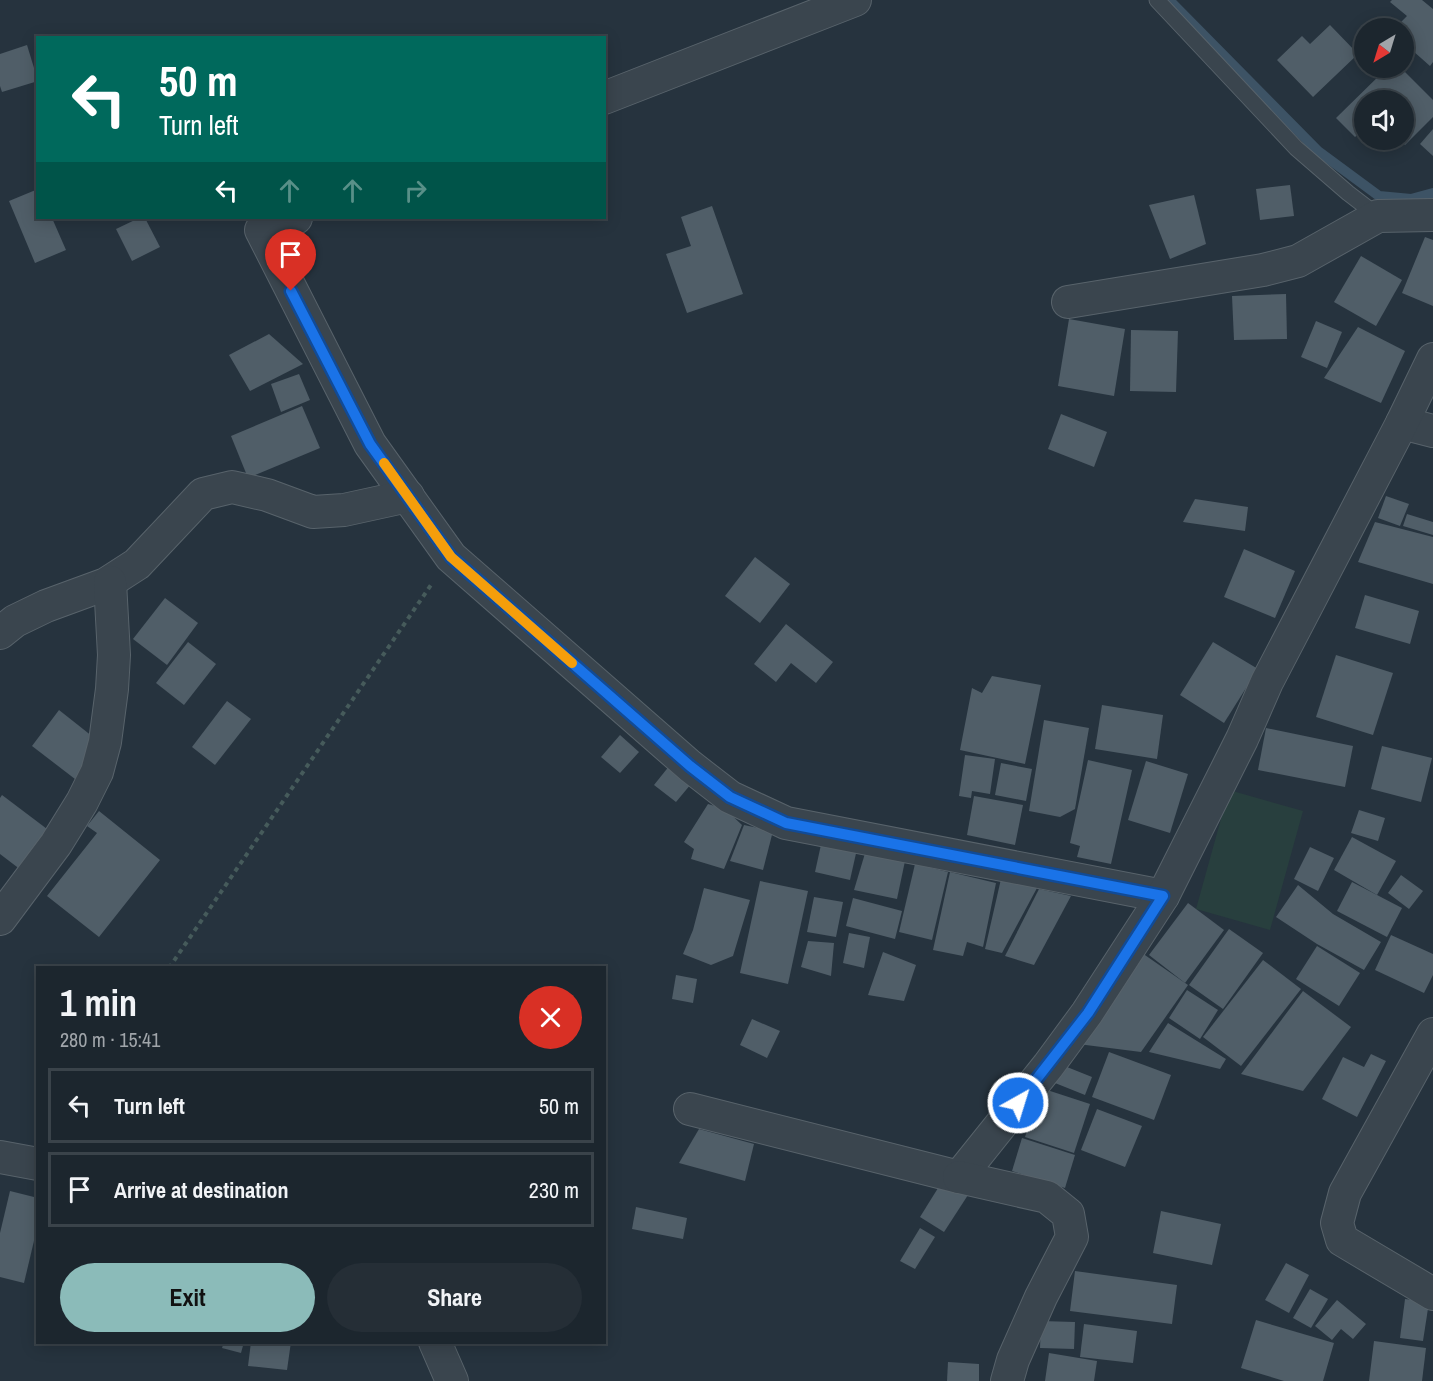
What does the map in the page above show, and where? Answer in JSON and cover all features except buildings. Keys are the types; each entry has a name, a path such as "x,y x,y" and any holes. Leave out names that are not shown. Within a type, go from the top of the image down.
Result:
{"street":[{"path":"606,97 855,0"},
{"path":"1068,302 1263,270 1298,261 1378,216 1433,215"},
{"path":"293,219 261,230 370,444 451,557 690,766 730,797 786,823 1163,896"},
{"path":"959,1177 1088,1013 1163,896 1242,739 1267,682 1433,359"},
{"path":"1402,423 1433,431"},
{"path":"0,633 15,621 46,606 110,582 137,564 203,494 232,488 267,495 313,512 344,510 408,496"},
{"path":"0,919 56,844 82,802 97,772 105,742 112,689 114,655 110,582"},
{"path":"1433,1034 1345,1192 1337,1223 1342,1240 1433,1294"},
{"path":"690,1109 1047,1197 1068,1214 1072,1237 1041,1297 1013,1360 1007,1381"},
{"path":"0,1157 36,1164"},
{"path":"436,1344 452,1381"}],"lane":[{"path":"1157,0 1296,148 1348,194 1378,216"}],"path":[{"path":"170,966 451,557"}],"green space":[{"path":"1229,790 1303,811 1270,930 1196,909"}],"waterway":[{"path":"1169,0 1318,151 1379,196 1411,199 1433,193"}],"slow traffic":[{"path":"384,463 451,557 572,663"}],"route":[{"path":"291,291 370,444 451,557 690,766 730,797 786,823 1163,896 1088,1013 1018,1103"}]}
